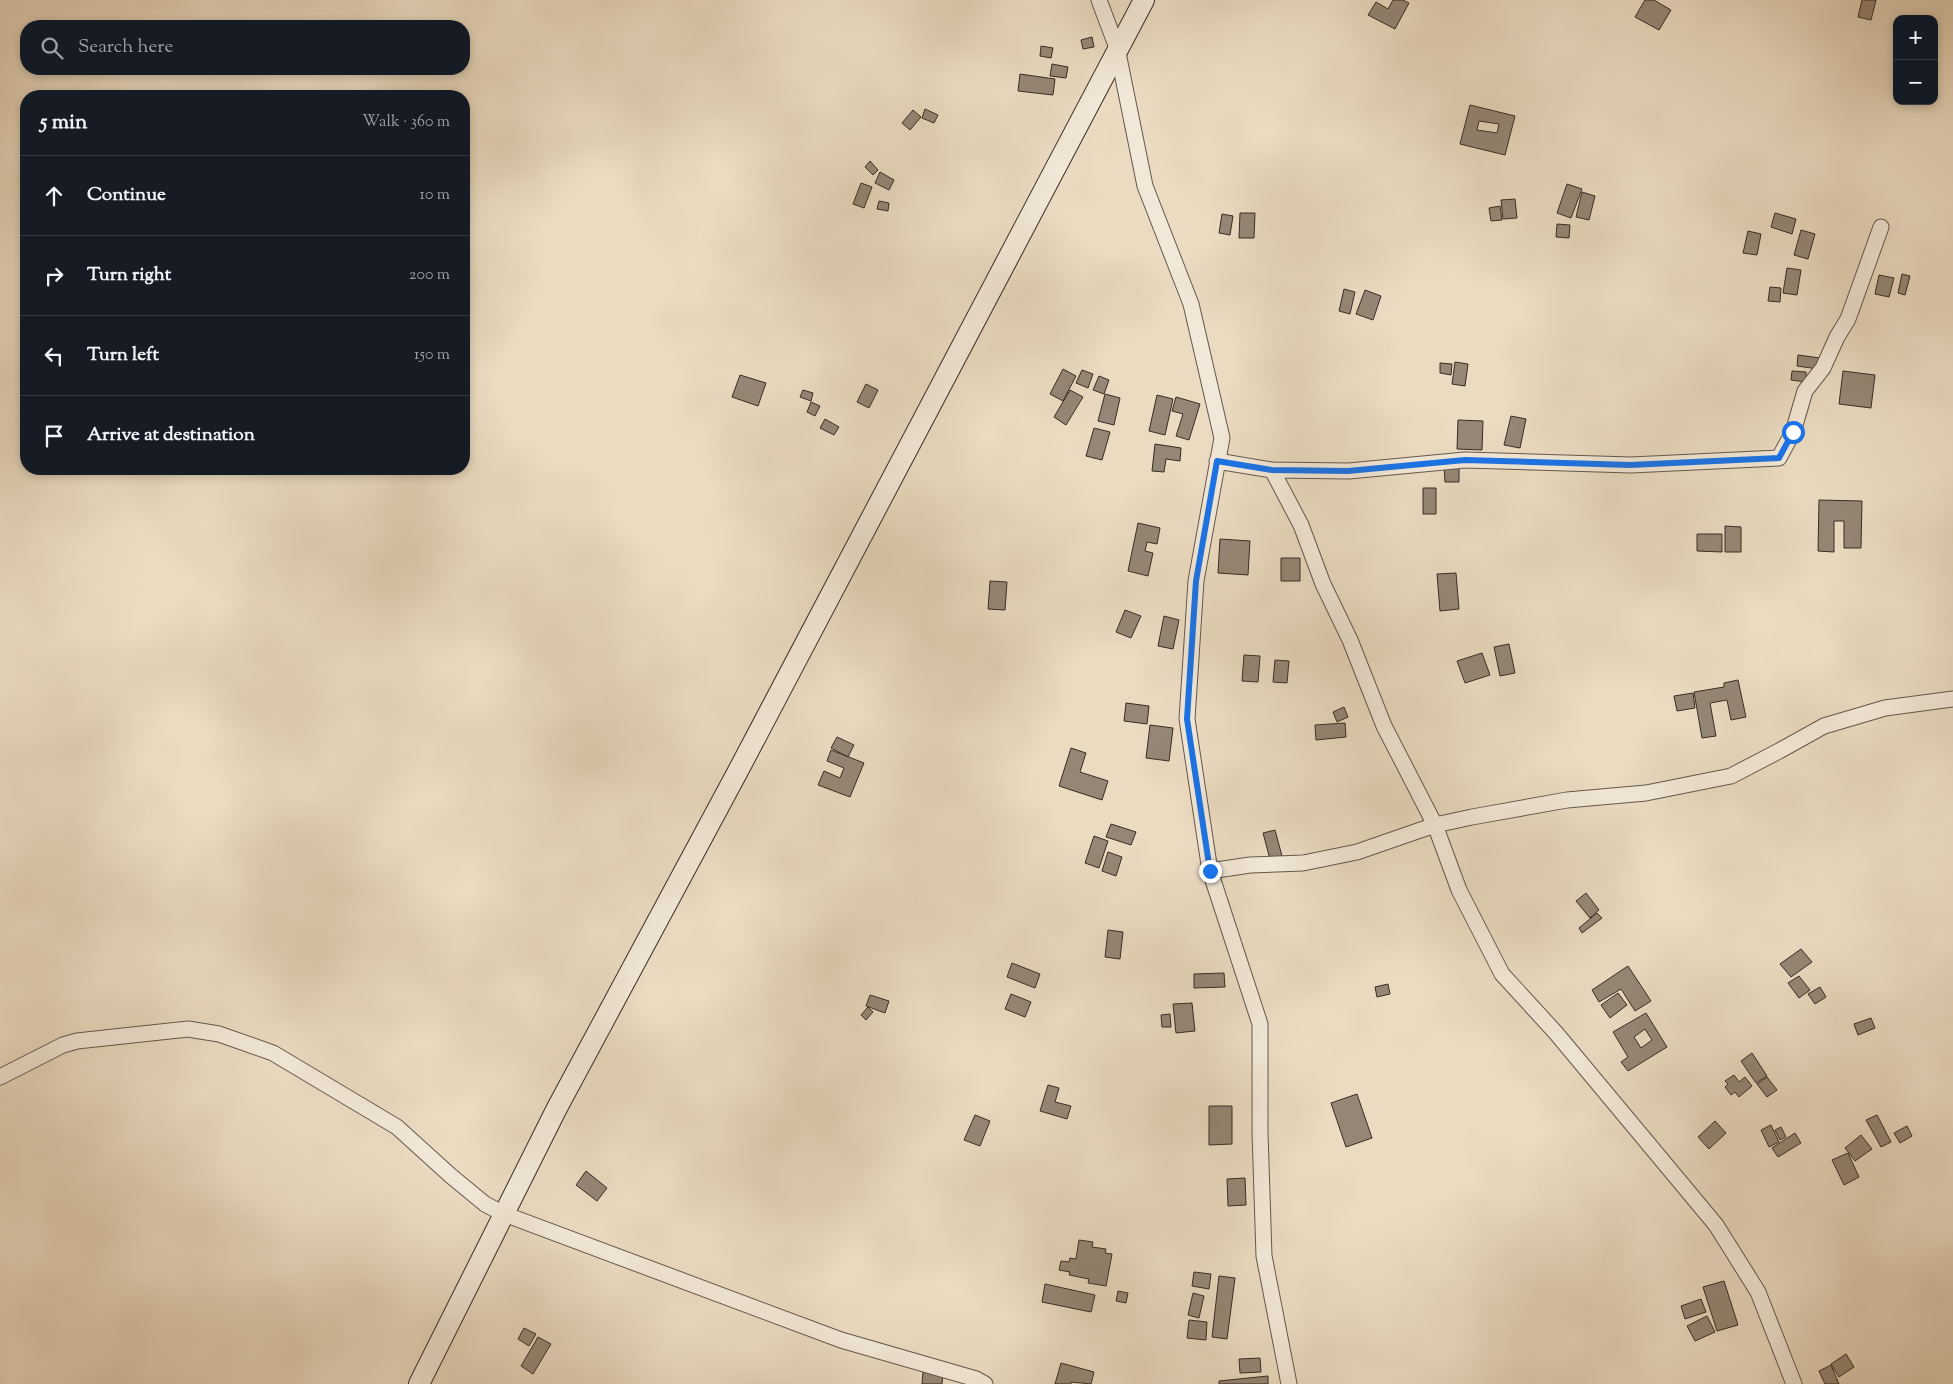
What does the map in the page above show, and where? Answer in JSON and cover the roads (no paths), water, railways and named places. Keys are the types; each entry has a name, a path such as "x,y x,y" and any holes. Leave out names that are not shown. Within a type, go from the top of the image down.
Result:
{"street":[{"path":"1099,0 1117,48 1145,186 1191,304 1222,438 1196,581 1187,719 1210,871 1260,1024 1260,1133 1264,1256 1288,1384"},
{"path":"419,1384 558,1108 738,771 1117,48 1144,0"},
{"path":"1217,461 1272,470 1348,471 1465,460 1630,465 1779,458 1793,432 1805,391 1823,368 1837,337 1848,319 1882,227"},
{"path":"1272,470 1301,525 1323,584 1350,640 1384,726 1435,825 1459,890 1502,974 1556,1033 1716,1225 1758,1292 1794,1384"},
{"path":"1210,871 1250,865 1303,863 1357,852 1435,825 1567,800 1646,793 1731,776 1779,752 1824,726 1885,708 1953,699"},
{"path":"0,1077 63,1045 77,1041 188,1029 219,1034 273,1053 397,1127 485,1204 504,1214 841,1340 976,1379 984,1384"}]}
